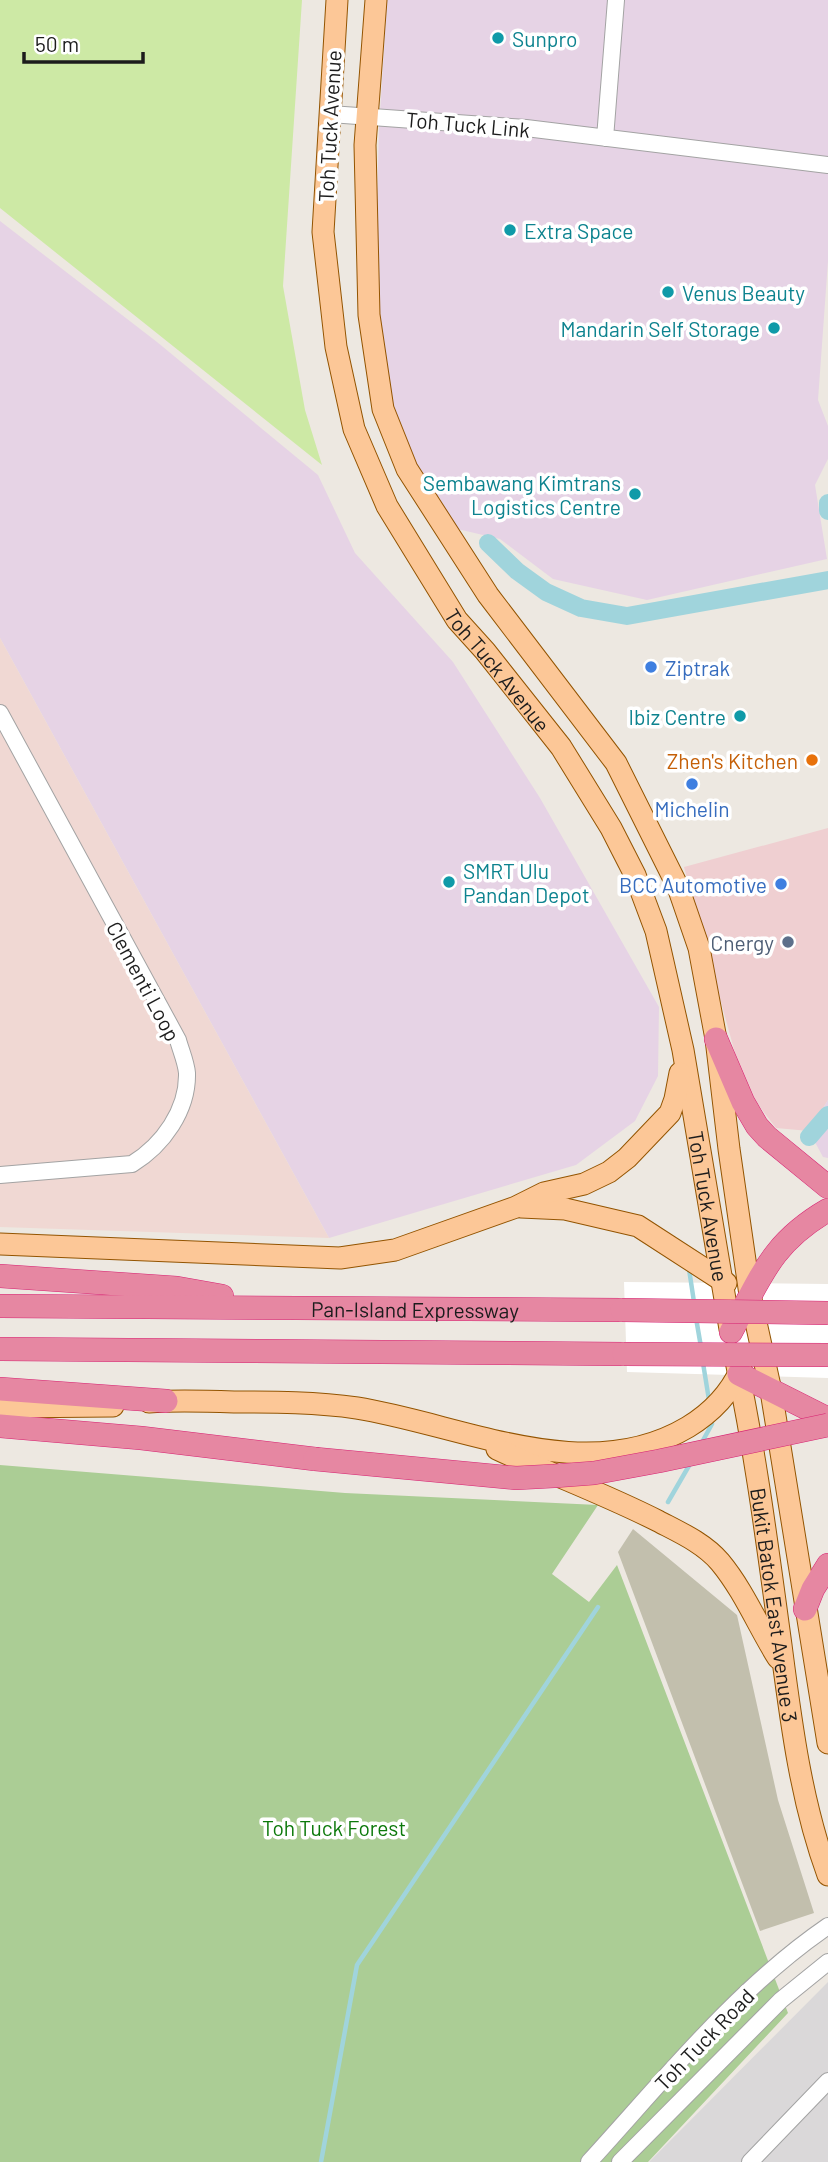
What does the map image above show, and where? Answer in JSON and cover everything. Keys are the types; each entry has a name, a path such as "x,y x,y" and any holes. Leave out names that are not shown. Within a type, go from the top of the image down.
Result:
{"highway":[{"path":"716,1039 743,1102 757,1126 766,1137 828,1186"},
{"path":"731,1332 768,1262 804,1224 828,1210"},
{"path":"0,1276 177,1288 233,1298 262,1307"},
{"name":"Pan-Island Expressway","path":"0,1306 828,1313"},
{"name":"Pan-Island Expressway","path":"0,1349 828,1355"},
{"path":"739,1374 828,1419"},
{"path":"0,1389 166,1401"},
{"path":"0,1426 141,1438 315,1459 516,1478 594,1473 828,1425"},
{"path":"805,1609 813,1589 828,1565"}],"main road":[{"name":"Toh Tuck Avenue","path":"337,0 323,232 336,347 354,429 387,506 457,620 561,747 611,828 635,875 656,931 683,1050 731,1332"},
{"name":"Toh Tuck Avenue","path":"376,0 365,145 369,315 383,409 407,469 488,595 616,762 678,887 699,948 716,1039 750,1295 758,1332"},
{"path":"0,1244 350,1257 395,1250 516,1207 544,1193 584,1184 609,1172 627,1158 670,1113 675,1100 683,1050"},
{"path":"516,1207 565,1209 638,1226 721,1280 750,1295"},
{"name":"Bukit Batok East Avenue 3","path":"731,1332 758,1483 805,1794 828,1875"},
{"path":"0,1407 105,1406 166,1401 302,1403 396,1415 470,1436 555,1451 601,1452 654,1444 701,1420 719,1403 739,1374 758,1332"},
{"name":"Bukit Batok East Avenue 3","path":"758,1332 771,1391 828,1743"},
{"path":"470,1436 643,1513 685,1534 706,1549 718,1560 743,1594 784,1668"}],"street":[{"path":"605,138 617,0"},
{"name":"Toh Tuck Link","path":"330,114 526,128 828,165"},
{"name":"Clementi Loop","path":"0,713 177,1041 187,1071 185,1095 176,1121 143,1157 132,1164 0,1175"},
{"name":"Toh Tuck Road","path":"589,2162 710,2030 788,1956 828,1926"},
{"name":"Toh Tuck Road","path":"620,2162 781,2000 828,1962"},
{"path":"750,2162 828,2081"}],"shaded area":[{"path":"387,0 828,0 828,261 818,400 828,426 828,459 815,485 827,559 647,600 553,579 500,539 449,527 387,408 374,323 379,129"},
{"path":"0,221 157,342 318,475 355,553 453,662 540,798 659,1007 658,1076 635,1121 576,1165 329,1238 0,638"},
{"path":"0,638 329,1238 0,1227"},
{"path":"828,828 828,1100 809,1131 776,1128 744,1086 684,867"},
{"path":"828,1100 828,1158 823,1157 809,1131"},
{"path":"633,1529 737,1615 778,1800 814,1913 760,1931 618,1552"},
{"path":"828,1982 828,2162 649,2162"}],"green space":[{"path":"0,0 302,0 283,286 305,410 322,465 0,208"},
{"name":"Toh Tuck Forest","path":"0,1465 345,1493 598,1505 552,1574 589,1602 617,1565 788,2013 648,2162 0,2162"}],"pier":[{"path":"624,1282 828,1284 828,1378 627,1372"}],"waterway":[{"path":"828,503 828,511"},
{"path":"488,543 517,571 546,592 581,608 627,616 828,580"},
{"path":"809,1137 828,1115"},
{"path":"689,1269 694,1302"},
{"path":"696,1318 701,1347"},
{"path":"703,1363 709,1400"},
{"path":"701,1444 712,1424"},
{"path":"668,1502 690,1464"},
{"path":"321,2162 357,1965 598,1607"}],"place":[{"name":"Sunpro","path":"498,38"},
{"name":"Extra Space","path":"510,230"},
{"name":"Venus Beauty","path":"668,292"},
{"name":"Mandarin Self Storage","path":"774,328"},
{"name":"Sembawang Kimtrans Logistics Centre","path":"635,494"},
{"name":"Ziptrak","path":"651,667"},
{"name":"Ibiz Centre","path":"740,716"},
{"name":"Zhen's Kitchen","path":"812,760"},
{"name":"Michelin","path":"692,784"},
{"name":"SMRT Ulu Pandan Depot","path":"449,882"},
{"name":"BCC Automotive","path":"781,884"},
{"name":"Cnergy","path":"788,942"}]}
